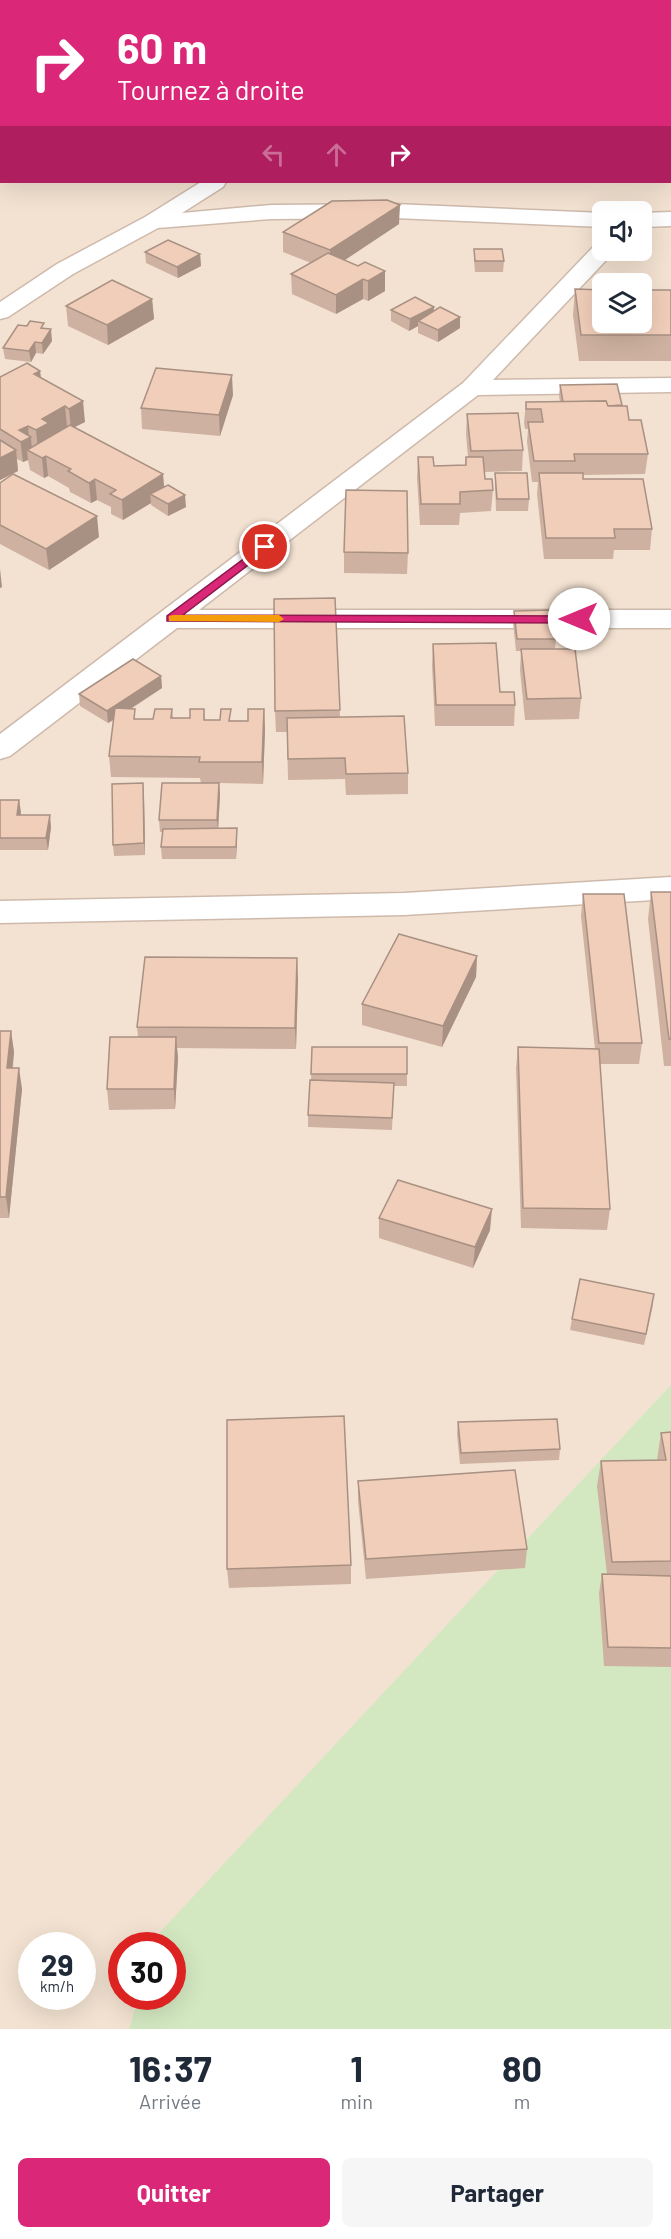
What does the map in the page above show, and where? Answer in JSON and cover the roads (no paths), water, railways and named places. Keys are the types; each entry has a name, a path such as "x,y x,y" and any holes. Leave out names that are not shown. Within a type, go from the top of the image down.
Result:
{"street":[{"path":"0,312 65,269 153,222 212,183"},
{"path":"153,222 271,212 384,211 592,220"},
{"path":"652,220 671,219"},
{"path":"0,750 472,388 593,261"},
{"path":"472,388 671,385"},
{"path":"171,619 671,619"},
{"path":"0,912 404,904 671,888"}]}
